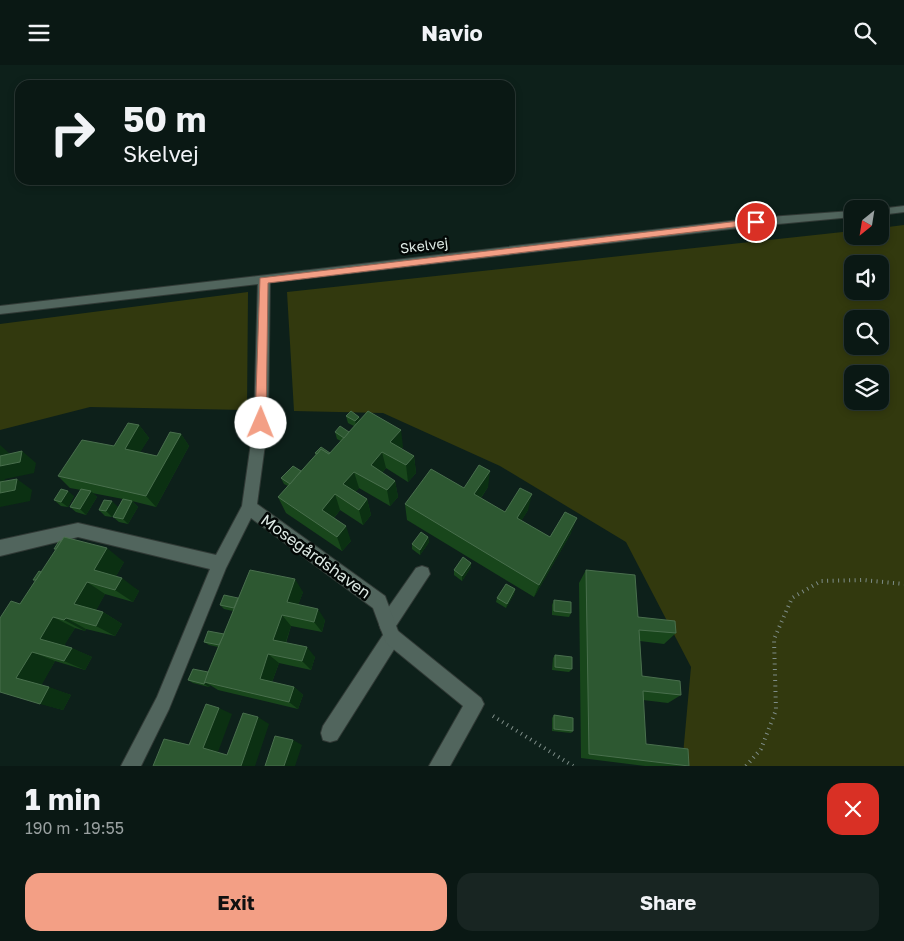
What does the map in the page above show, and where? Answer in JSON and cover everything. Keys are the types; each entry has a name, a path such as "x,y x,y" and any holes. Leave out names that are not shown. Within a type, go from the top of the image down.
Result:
{"street":[{"path":"889,210 904,209"},
{"name":"Skelvej","path":"0,310 736,224 844,215"},
{"name":"Mosegårdshaven","path":"131,766 163,703 220,564 249,507 261,423 264,280"},
{"name":"Mosegårdshaven","path":"249,507 379,602 390,631 475,704"},
{"path":"0,548 78,530 220,564"},
{"path":"330,733 422,575"},
{"path":"439,766 475,704"}],"path":[{"path":"746,766 761,749 776,709 774,639 792,598 821,581 863,580 904,584"},
{"path":"475,704 573,766"}],"green space":[{"path":"904,225 904,766 682,766 691,667 626,542 500,466 383,413 294,411 287,292 844,232 844,245 889,245 889,227"},
{"path":"248,292 247,410 90,407 0,430 0,324"}],"building":[{"path":"351,411 359,417 355,421 346,416"},
{"path":"368,411 401,430 390,442 414,456 406,465 382,452 371,465 395,481 387,490 354,472 343,484 367,499 359,510 335,494 322,510 346,526 337,537 278,497 321,449 329,454"},
{"path":"128,423 139,425 125,449 157,456 170,432 181,434 146,496 58,476 82,440 114,446"},
{"path":"340,426 349,432 344,438 335,432"},
{"path":"321,447 330,453 321,449 317,454 315,453"},
{"path":"22,451 20,462 0,466 0,456"},
{"path":"479,465 490,471 474,494 505,512 520,488 532,494 517,518 550,537 565,512 577,518 539,585 405,504 431,469 464,488"},
{"path":"293,466 301,471 290,484 281,478"},
{"path":"17,479 15,490 0,493 0,482"},
{"path":"61,489 68,491 61,502 54,500"},
{"path":"81,489 91,491 80,509 70,507"},
{"path":"123,499 132,501 123,519 113,517"},
{"path":"104,500 112,501 106,511 99,510"},
{"path":"421,532 428,537 420,550 412,544"},
{"path":"64,537 107,548 94,570 122,578 115,590 87,582 74,604 103,612 96,626 66,618 64,620 53,617 40,639 72,648 64,661 32,652 16,678 49,687 40,704 0,692 0,618 11,601 20,604"},
{"path":"59,541 61,541 56,549 54,549"},
{"path":"463,557 471,563 462,576 454,570"},
{"path":"250,570 295,579 287,602 318,609 314,622 282,615 273,640 307,647 302,661 268,654 260,679 294,687 289,702 204,682"},
{"path":"586,570 635,575 638,617 675,621 676,633 639,630 642,676 680,681 681,695 643,691 646,744 688,749 689,766 589,754"},
{"path":"39,571 41,572 36,580 33,580"},
{"path":"506,584 515,589 507,604 497,598"},
{"path":"224,595 238,598 234,608 220,605"},
{"path":"554,600 571,602 571,613 554,611"},
{"path":"208,631 224,634 219,645 204,642"},
{"path":"555,655 572,657 572,669 555,667"},
{"path":"193,669 208,672 204,684 188,680"},
{"path":"206,704 219,708 203,748 227,755 243,713 258,717 241,766 153,766 164,739 189,745"},
{"path":"554,715 573,718 573,731 554,729"},
{"path":"275,736 293,740 284,766 265,766"}],"route":[{"path":"261,423 264,280 756,222"}]}
